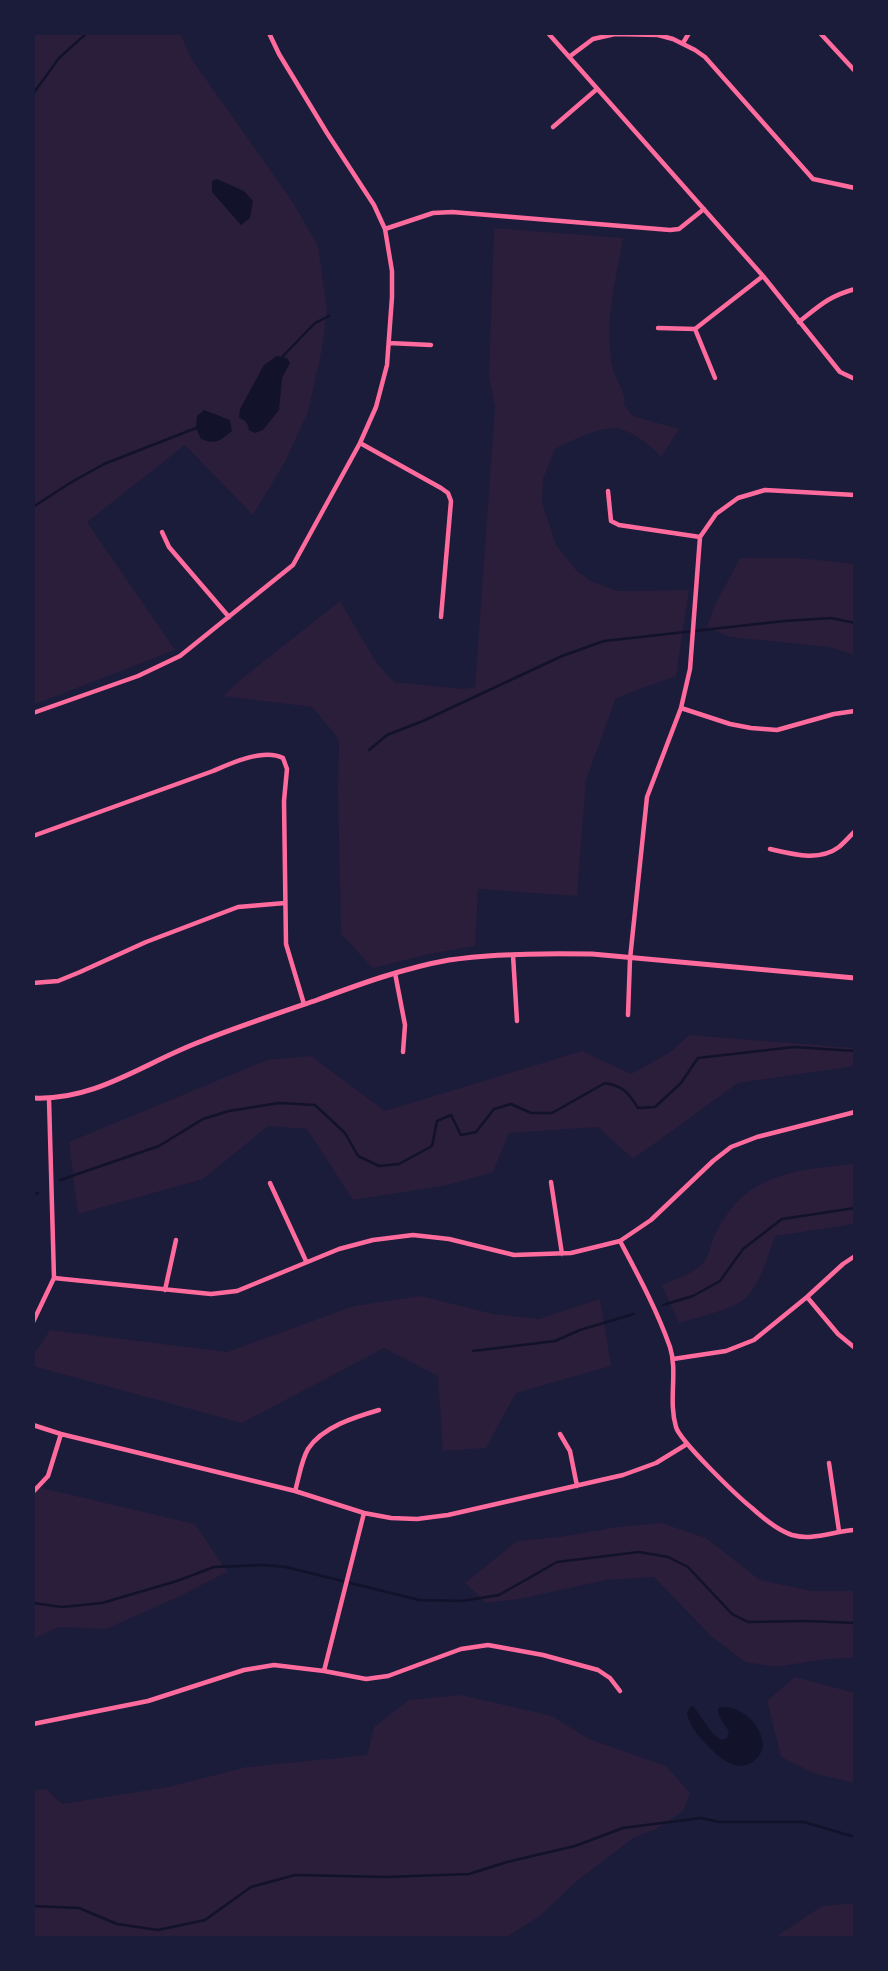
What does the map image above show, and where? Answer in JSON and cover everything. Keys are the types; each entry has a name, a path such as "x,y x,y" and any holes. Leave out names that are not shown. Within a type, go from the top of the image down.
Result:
{"street":[{"path":"33,713 165,665 180,656 297,561 360,443 376,407 387,365 392,297 386,229 374,205 279,54 270,33"},
{"path":"548,33 763,276 840,372 855,379"},
{"path":"683,43 689,33"},
{"path":"820,33 855,71"},
{"path":"569,57 593,39 606,35 658,35 683,43 705,57 813,179 855,188"},
{"path":"553,127 597,89"},
{"path":"386,229 433,213 452,212 670,230 679,229 704,209"},
{"path":"659,328 695,329 763,276"},
{"path":"799,322 831,297 855,289"},
{"path":"695,329 715,378"},
{"path":"389,343 431,345"},
{"path":"360,443 441,488 451,501 441,617"},
{"path":"628,1015 630,959 647,797 681,708 690,669 700,537 716,514 738,498 765,490 855,495"},
{"path":"608,491 611,521 619,525 700,537"},
{"path":"162,532 169,547 229,617"},
{"path":"681,708 730,724 777,730 855,711"},
{"path":"33,836 213,771 236,760 273,754 283,758 287,769 284,802 286,944 304,1004"},
{"path":"770,849 807,856 824,855 838,848 855,831"},
{"path":"33,983 58,981 146,942 238,907 285,903"},
{"path":"33,1098 49,1099 86,1092 189,1046 304,1004 448,960 513,955 592,954 855,978"},
{"path":"513,955 517,1021"},
{"path":"395,974 405,1025 404,1052"},
{"path":"33,1322 54,1278 49,1099"},
{"path":"54,1278 211,1294 237,1291 339,1249 373,1240 413,1235 449,1239 514,1255 562,1254 620,1241 651,1220 713,1161 732,1147 757,1137 855,1112"},
{"path":"270,1182 306,1261"},
{"path":"551,1182 562,1254"},
{"path":"166,1290 176,1240"},
{"path":"620,1241 656,1314 673,1359 671,1407 677,1430 687,1444 752,1509 778,1529 807,1538 855,1530"},
{"path":"673,1359 726,1351 754,1340 855,1256"},
{"path":"807,1297 838,1334 855,1348"},
{"path":"295,1491 308,1450 323,1434 359,1416 379,1410"},
{"path":"33,1425 295,1491 364,1513 404,1518 448,1515 623,1475 656,1463 687,1444"},
{"path":"33,1492 48,1476 61,1434"},
{"path":"560,1434 570,1451 577,1486"},
{"path":"829,1463 839,1531"},
{"path":"324,1671 364,1513"},
{"path":"33,1724 148,1701 244,1670 274,1665 366,1679 388,1676 461,1649 488,1645 543,1655 598,1670 610,1678 620,1691"}],"shaded area":[{"path":"33,33 180,33 191,58 292,201 318,246 327,310 322,349 308,412 286,460 253,515 185,445 87,522 175,650 33,705"},
{"path":"217,179 244,191 253,201 250,218 241,225 212,192 212,181"},
{"path":"494,228 623,238 610,320 613,369 623,391 624,405 633,416 679,429 661,457 640,438 614,428 593,432 560,446 555,449 543,479 542,502 556,545 577,571 591,581 617,591 689,590 676,676 616,698 586,780 577,896 478,889 475,946 373,968 341,934 338,738 312,707 223,696 340,601 376,662 394,682 463,689 475,687 495,407 489,377"},
{"path":"277,356 287,358 290,363 282,378 279,410 263,430 255,433 239,418 240,409 264,365"},
{"path":"204,410 230,420 232,431 218,441 201,439 196,428 197,416"},
{"path":"740,558 799,558 855,564 855,655 829,647 730,637 707,627 714,607"},
{"path":"689,1035 855,1048 855,1066 738,1083 633,1159 598,1127 509,1133 493,1172 448,1185 353,1200 307,1129 268,1126 203,1179 78,1214 69,1142 267,1060 311,1056 385,1111 582,1051 631,1074 672,1051"},
{"path":"855,1164 855,1224 775,1236 760,1276 747,1297 724,1309 679,1323 662,1285 690,1273 704,1262 720,1226 743,1196 757,1186 788,1174"},
{"path":"421,1296 493,1314 539,1319 600,1299 611,1366 516,1393 486,1448 443,1451 438,1376 384,1348 242,1423 33,1366 33,1356 50,1330 227,1352 354,1306"},
{"path":"33,1486 195,1524 227,1572 106,1629 59,1627 33,1639"},
{"path":"662,1523 706,1538 760,1580 812,1591 855,1591 855,1658 826,1659 776,1667 745,1662 711,1636 654,1577 606,1580 519,1599 486,1603 465,1583 517,1541"},
{"path":"795,1677 855,1693 855,1783 816,1774 781,1757 767,1701"},
{"path":"461,1695 552,1716 589,1739 666,1766 690,1793 683,1811 656,1829 633,1838 577,1881 540,1916 505,1938 33,1938 33,1790 46,1789 62,1804 168,1787 247,1767 367,1755 374,1727 409,1700"},
{"path":"691,1706 721,1740 727,1738 729,1732 720,1718 718,1708 726,1707 741,1712 754,1723 762,1737 762,1751 751,1763 740,1766 729,1763 701,1739 694,1729 687,1713"},
{"path":"855,1903 855,1938 774,1938 822,1906"}],"waterway":[{"path":"33,94 59,58 87,33"},
{"path":"283,356 315,323 329,316"},
{"path":"33,507 104,464 196,428"},
{"path":"369,750 387,735 562,656 604,641 784,621 831,618 855,623"},
{"path":"60,1180 159,1146 203,1119 229,1111 279,1103 315,1105 345,1133 358,1156 379,1166 399,1164 432,1146 437,1121 451,1115 461,1135 476,1132 494,1109 511,1104 531,1113 552,1113 605,1083 624,1091 638,1108 655,1107 681,1083 698,1058 794,1047 855,1051"},
{"path":"33,1195 38,1193"},
{"path":"663,1305 693,1296 720,1281 743,1249 782,1219 855,1208"},
{"path":"473,1351 555,1341 580,1330 634,1314"},
{"path":"33,1603 62,1607 102,1603 214,1567 264,1565 286,1567 419,1600 462,1601 499,1595 557,1562 639,1552 668,1557 688,1567 732,1614 748,1622 855,1623"},
{"path":"33,1906 79,1908 117,1924 158,1930 205,1920 251,1887 295,1875 386,1877 469,1874 575,1846 623,1828 701,1818 719,1822 804,1822 855,1837"}]}
